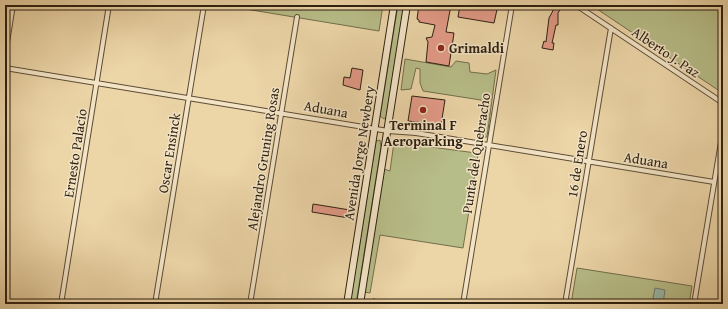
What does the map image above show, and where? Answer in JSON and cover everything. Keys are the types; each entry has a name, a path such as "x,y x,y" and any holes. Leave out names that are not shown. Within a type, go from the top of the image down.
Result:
{"main road":[{"name":"Avenida Jorge Newbery","path":"347,304 394,5"},
{"name":"Avenida Jorge Newbery","path":"360,304 407,5"}],"street":[{"path":"5,55 13,5"},
{"name":"Ernesto Palacio","path":"61,304 109,5"},
{"name":"Oscar Ensinck","path":"155,304 204,5"},
{"name":"Punta del Quebracho","path":"463,304 512,5"},
{"name":"Alberto J. Paz","path":"576,5 723,104"},
{"name":"Alejandro Gruning Rosas","path":"250,304 297,17"},
{"name":"16 de Enero","path":"565,304 611,28"},
{"name":"Aduana","path":"5,68 282,112 375,129 416,133 714,182"},
{"path":"694,304 723,130"}],"green space":[{"path":"221,5 383,5 379,31"},
{"path":"398,5 404,5 386,118 384,119 380,116"},
{"path":"591,5 723,5 723,93 721,92"},
{"path":"405,59 451,67 456,61 469,63 470,72 487,74 496,70 487,137 479,137 484,106 481,100 423,91 420,83 420,69 416,68 411,89 401,90"},
{"path":"380,140 381,147 356,304 350,304 376,141"},
{"path":"394,142 476,153 478,155 463,248 380,235 370,293 364,292 384,169 390,171"},
{"path":"577,268 692,286 689,304 571,304"}],"shaded area":[{"path":"655,288 665,290 663,304 652,304"}],"building":[{"path":"419,5 451,5 446,32 454,33 449,66 426,62 428,42 426,38 432,37 435,25 419,22 417,19"},
{"path":"460,5 498,5 494,23 458,17"},
{"path":"556,5 561,8 558,13 558,25 556,25 552,43 554,43 553,50 542,48 544,41 546,42 549,18"},
{"path":"352,68 363,70 360,90 343,85 344,77 350,78"},
{"path":"412,96 445,100 441,125 408,121"},
{"path":"313,204 350,210 349,218 312,212"},
{"path":"373,299 391,302 391,304 372,304"}],"place":[{"name":"Grimaldi","path":"441,48"},
{"name":"Terminal F Aeroparking","path":"423,110"}]}
